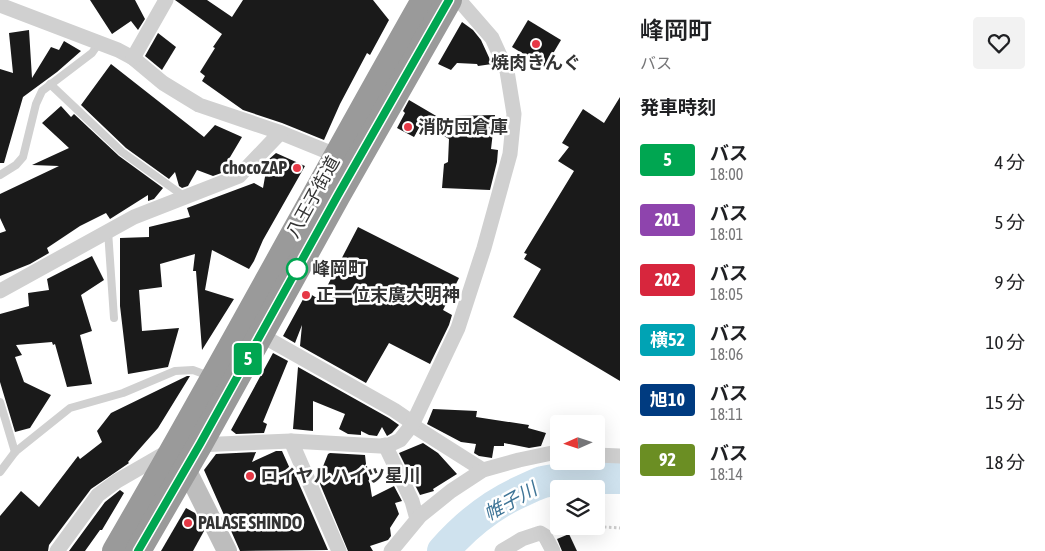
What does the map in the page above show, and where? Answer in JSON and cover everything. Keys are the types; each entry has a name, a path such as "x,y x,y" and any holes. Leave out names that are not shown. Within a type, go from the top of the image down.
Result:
{"highway":[{"name":"八王子街道","path":"115,551 180,458 200,444 261,335 424,0"},
{"name":"八王子街道","path":"138,551 180,458 213,378 346,160 449,0"}],"street":[{"path":"133,58 166,0"},
{"path":"200,444 291,441 385,445 400,440 413,424 458,328 484,248 510,154 514,114 507,71 492,38 459,0"},
{"path":"8,5 133,58 162,83 199,105 280,133 346,160"},
{"path":"0,291 134,217 239,176 280,133"},
{"path":"261,335 394,410 483,470"},
{"path":"291,441 339,551"},
{"path":"385,445 412,501 417,519"},
{"path":"391,551 417,519 451,491 483,470 550,453"},
{"path":"605,455 620,456"},
{"path":"57,551 98,495 117,481 180,458 227,551"},
{"path":"502,551 522,539 540,533 545,536 553,551"}],"lane":[{"path":"0,175 16,164 23,156 36,104 42,91 92,53 99,43"},
{"path":"50,84 122,152 185,197"},
{"path":"108,231 114,318"},
{"path":"0,472 15,452 70,408 123,393 176,370 193,370 213,378"},
{"path":"0,402 15,452"}],"path":[{"path":"605,527 620,528"}],"building":[{"path":"90,0 135,0 145,19 138,30 131,21 112,34"},
{"path":"175,0 207,0 232,17 243,0 373,0 389,20 370,55 367,53 340,104 324,140 243,110 202,81 205,76 200,72 222,34"},
{"path":"528,20 561,40 545,67 512,47"},
{"path":"462,22 473,30 481,40 492,64 478,66 477,64 457,63 451,70 438,64"},
{"path":"29,30 32,78 51,47 59,50 64,41 81,51 57,72 23,97 4,163 0,163 0,69 13,73 9,33"},
{"path":"158,33 176,47 162,70 145,56"},
{"path":"111,64 204,137 215,125 242,137 226,164 229,166 227,171 213,176 197,170 188,186 182,188 179,186 175,172 169,179 126,148 81,105"},
{"path":"620,97 620,381 513,317 541,269 524,259 527,254 524,253 574,171 558,161 569,147 562,143 583,109 604,123"},
{"path":"409,100 455,127 455,116 495,115 491,149 498,150 490,190 442,188 444,164 448,162 449,139 422,123 414,137 397,128"},
{"path":"61,106 71,117 74,114 119,156 163,188 154,199 148,201 148,195 110,219 106,213 80,226 47,248 49,253 30,264 0,276 0,233 6,231 0,218 0,194 59,166 32,165 69,148 42,123"},
{"path":"276,153 305,166 263,240 249,269 212,250 205,290 234,299 202,350 196,271 193,271 195,254 160,264 162,287 139,290 142,331 179,328 168,367 128,374 120,306 120,238 149,237 149,227 190,217 187,208 254,183 263,188 268,160"},
{"path":"358,227 459,278 443,310 452,315 449,325 430,364 389,343 366,383 300,346 302,325 295,343 283,336 307,292 320,300"},
{"path":"92,256 104,280 81,295 92,331 80,335 92,384 67,387 55,344 53,345 52,342 16,345 22,355 15,357 24,382 51,395 30,428 15,432 0,382 0,314 29,306 28,293 49,290 47,279"},
{"path":"273,353 288,361 263,422 267,424 264,433 236,434 231,430"},
{"path":"298,367 399,425 387,436 382,427 377,436 361,431 361,435 348,434 339,429 345,414 313,401 313,431 293,429"},
{"path":"190,376 158,428 129,463 91,489 49,545 48,551 0,551 0,516 21,491 39,507 78,456 80,459 102,442 97,431 111,413"},
{"path":"433,409 477,411 476,417 529,425 528,428 546,433 541,446 529,448 504,443 504,446 494,446 492,458 479,456 474,453 476,444 461,442 427,424"},
{"path":"423,443 438,453 457,474 433,489 434,491 420,495 399,453"},
{"path":"276,451 282,451 291,471 293,470 328,550 240,551 204,470 216,454 256,452 252,462"},
{"path":"330,453 365,455 366,464 363,468 367,466 372,497 394,486 402,501 395,503 399,514 390,528 391,536 388,540 370,546 373,551 348,551 318,479"},
{"path":"120,490 124,493 102,530 100,530 85,551 69,551 105,502"},
{"name":"PALASE SHINDO","path":"186,508 195,513 204,531 193,551 161,551"},
{"path":"569,535 577,551 562,551 557,539"}],"waterway":[{"name":"帷子川","path":"443,551 470,524 489,509 538,484 552,480 620,478"}],"bus line":[{"name":"5","path":"138,551 449,0"}],"place":[{"name":"焼肉きんぐ","path":"536,44"},
{"name":"消防団倉庫","path":"408,127"},
{"name":"chocoZAP","path":"297,168"},
{"name":"峰岡町","path":"297,269"},
{"name":"正一位末廣大明神","path":"306,295"},
{"name":"ロイヤルハイツ星川","path":"250,476"},
{"name":"PALASE SHINDO","path":"188,523"}]}
